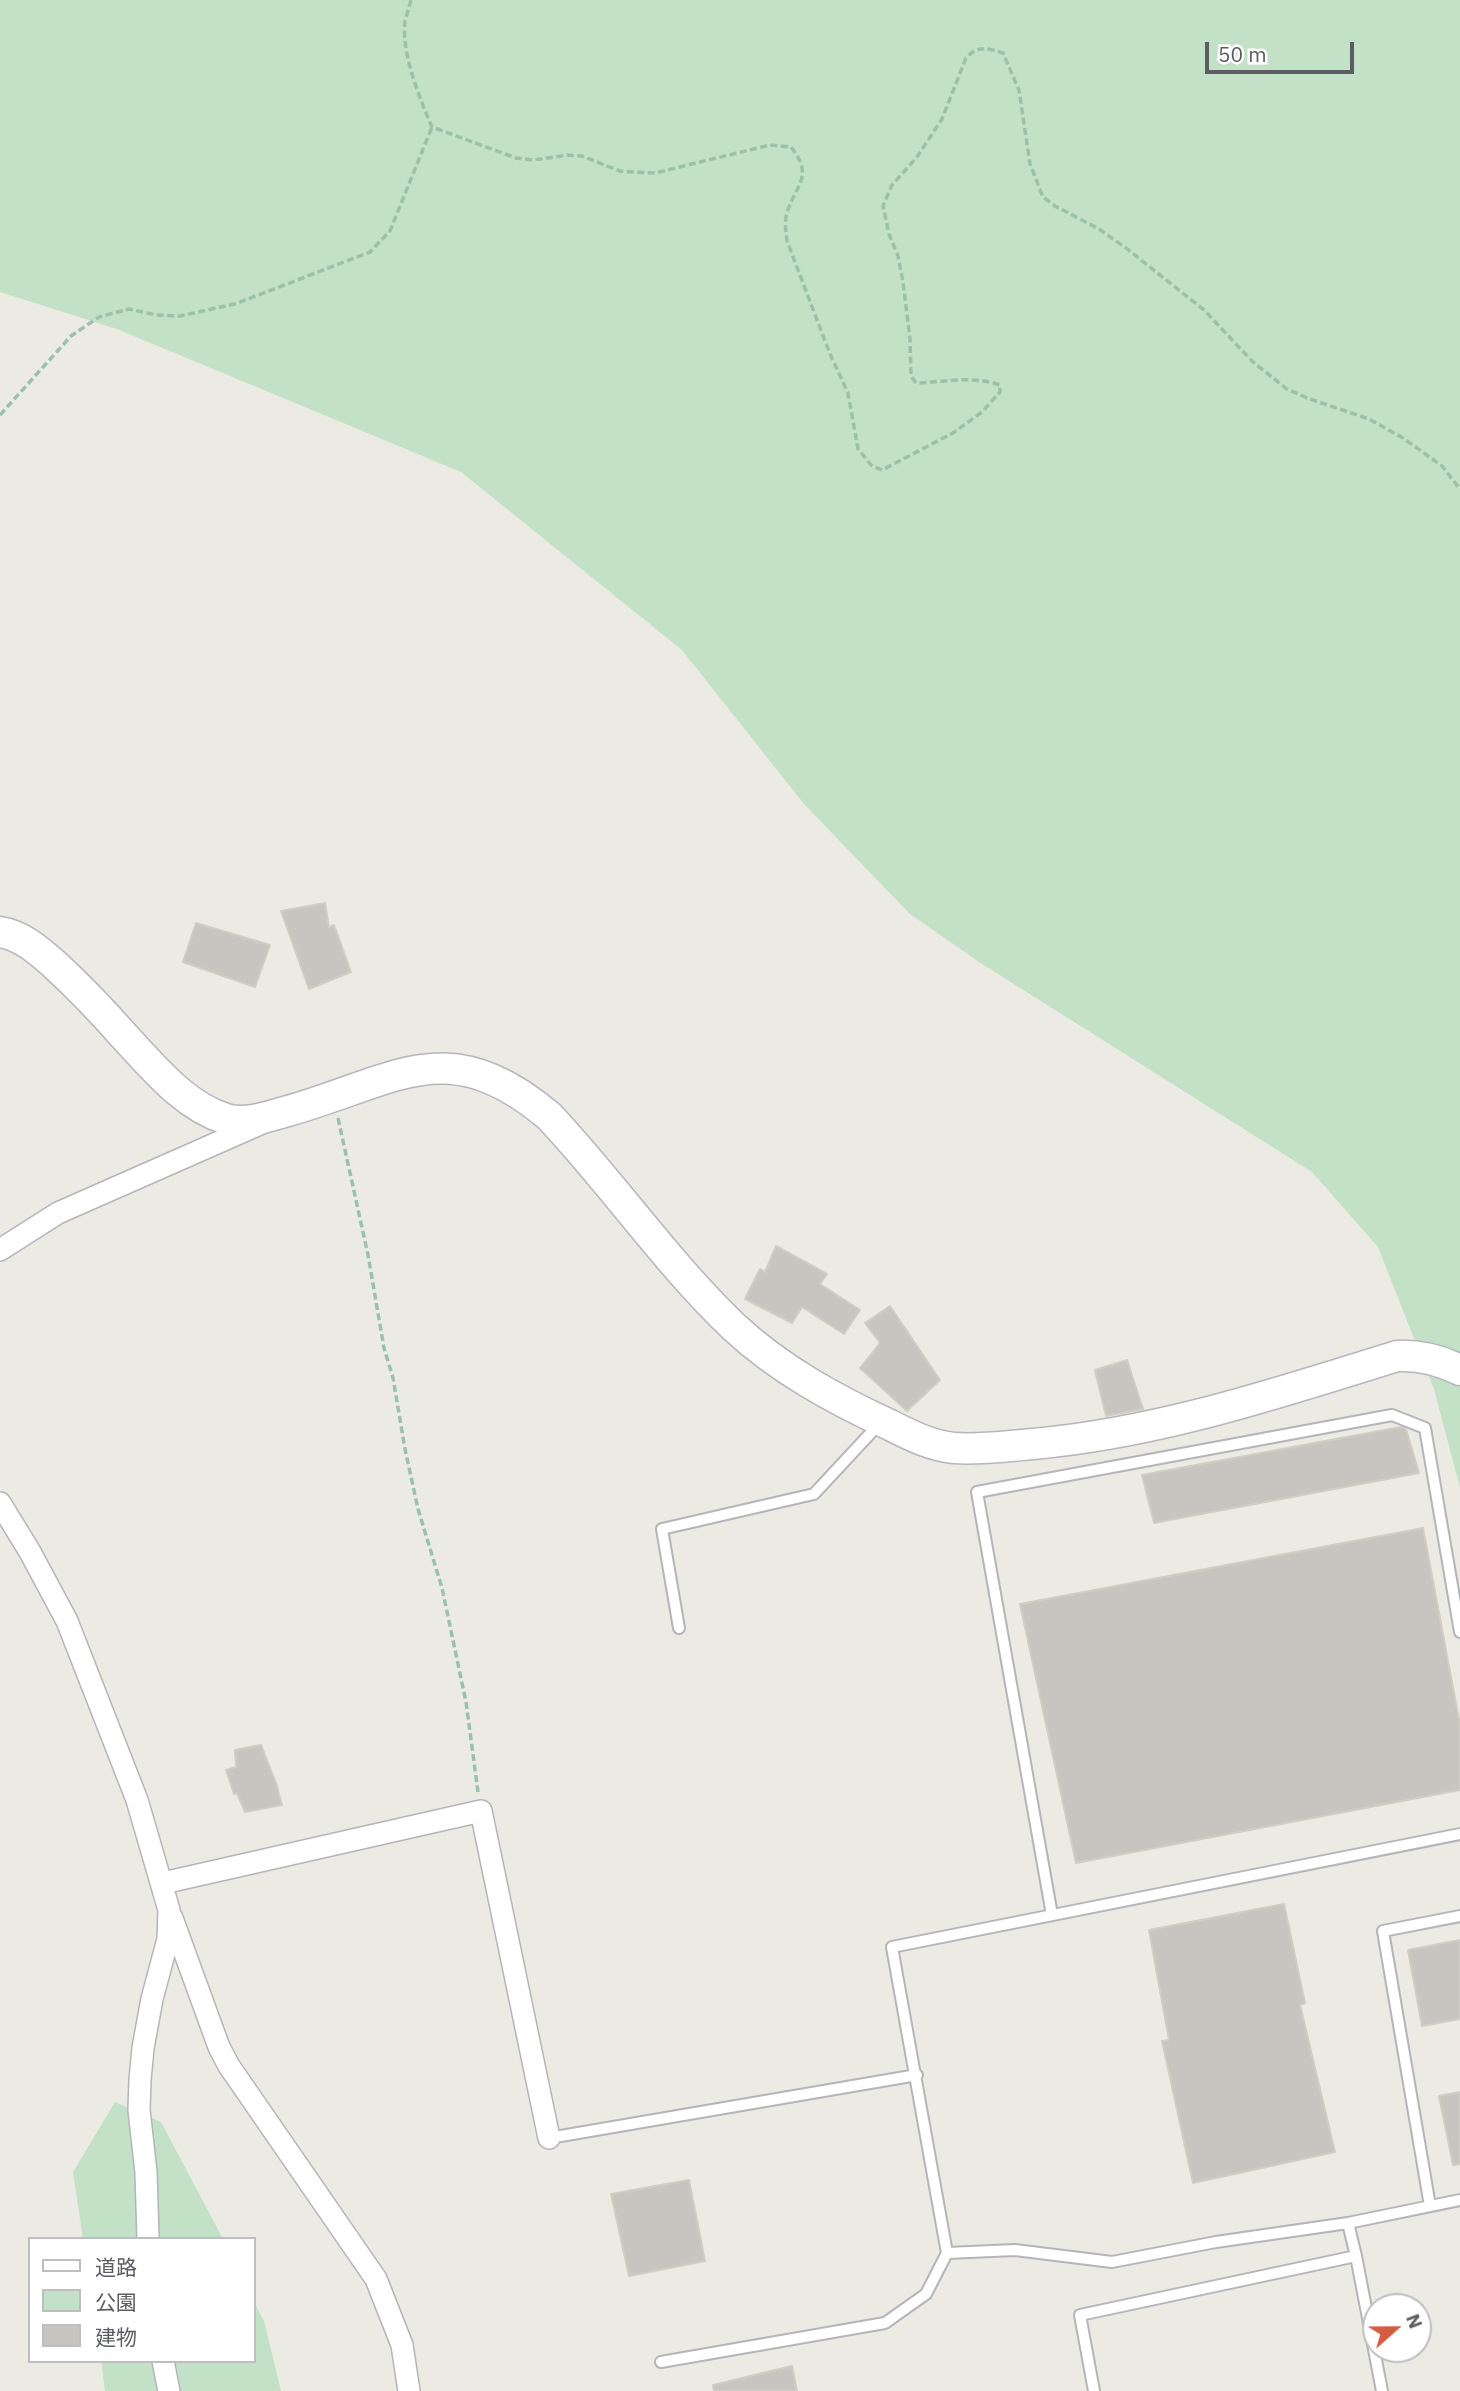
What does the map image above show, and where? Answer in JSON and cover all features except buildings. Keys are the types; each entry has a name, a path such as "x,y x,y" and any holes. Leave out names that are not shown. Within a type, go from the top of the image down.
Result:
{"street":[{"path":"0,932 16,937 44,956 102,1012 159,1073 199,1106 226,1119 256,1120 405,1072 439,1067 465,1069 498,1080 549,1116 694,1287 736,1328 795,1375 882,1422 930,1444 953,1448 999,1447 1059,1442 1128,1431 1219,1410 1397,1356 1414,1355 1460,1370"},
{"path":"0,1250 58,1213 294,1109"},
{"path":"0,1503 67,1620 137,1800 169,1910 219,2047 229,2066 325,2201 376,2279 402,2345 409,2391"},
{"path":"163,1884 481,1811 549,2138"},
{"path":"148,2237 146,2172 139,2110 140,2080 152,1999 168,1939 169,1910"},
{"path":"163,2363 169,2391"}],"lane":[{"path":"1052,1915 977,1492 1392,1415 1426,1428 1460,1632"},
{"path":"679,1629 662,1529 814,1494 882,1422"},
{"path":"660,2362 885,2323 926,2294 947,2253 892,1947 1460,1834"},
{"path":"1430,2206 1383,1931 1460,1916"},
{"path":"549,2138 917,2075"},
{"path":"947,2253 1015,2250 1112,2262 1216,2242 1348,2223 1460,2200"},
{"path":"1348,2223 1382,2391"},
{"path":"1094,2391 1080,2315 1356,2256"}],"path":[{"path":"411,0 405,23 411,68 415,90 432,127 516,158 533,160 568,155 582,156 620,171 655,173 770,145 791,147 801,162 803,178 787,212 787,241 848,394 858,449 872,466 882,470 953,433 982,412 1000,392 1000,385 989,381 916,383 911,376 910,339 903,282 883,206 892,185 917,157 942,120 966,58 973,50 980,48 1003,53 1019,90 1030,164 1043,197 1126,248 1203,310 1253,362 1287,388 1307,398 1369,419 1403,438 1442,466 1460,489"},
{"path":"0,415 71,336 99,317 128,309 156,315 180,316 236,304 370,253 390,231 432,127"},
{"path":"333,1096 368,1255 384,1348 393,1378 418,1510 442,1588 466,1702 481,1811"}],"green space":[{"path":"0,0 1460,0 1460,1488 1434,1389 1378,1247 1312,1172 979,962 910,914 804,804 682,650 461,472 117,329 0,292"},
{"path":"115,2102 161,2122 222,2237 83,2237 73,2172"},
{"path":"256,2306 264,2321 281,2391 105,2391 101,2363 256,2363"}]}
